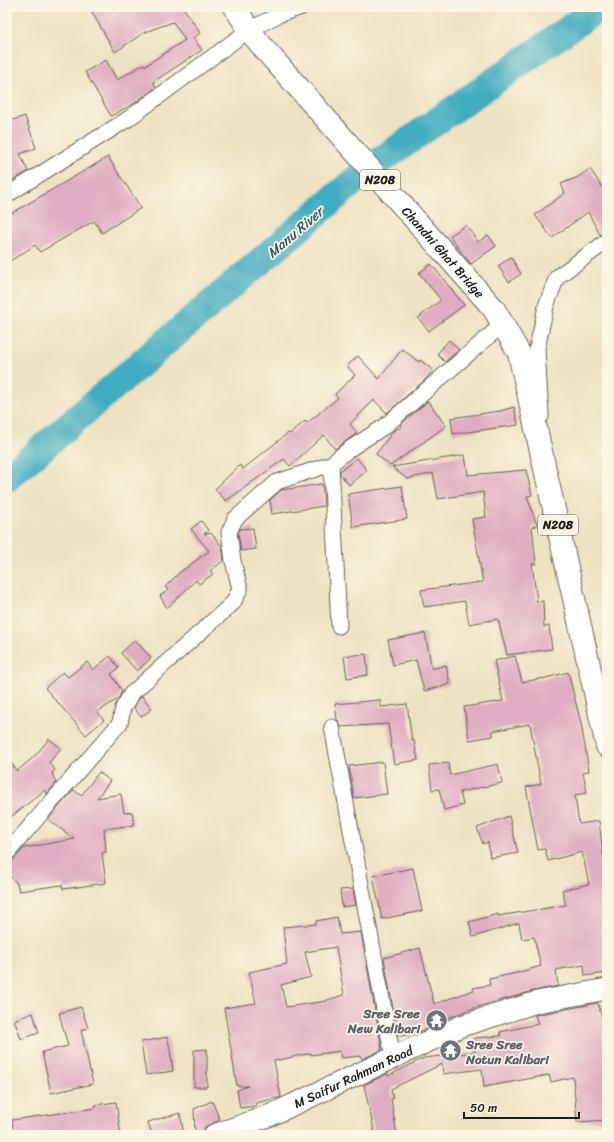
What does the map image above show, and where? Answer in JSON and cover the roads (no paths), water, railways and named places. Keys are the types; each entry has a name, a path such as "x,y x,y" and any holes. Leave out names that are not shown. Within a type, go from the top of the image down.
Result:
{"highway":[{"name":"N208","path":"235,7 249,30"},
{"name":"Chandni Ghat Bridge","path":"249,30 498,316"},
{"name":"N208","path":"498,316 519,353 607,746"}],"main road":[{"name":"M Saifur Rahman Road","path":"214,1135 270,1114 461,1026 537,1002 607,989"}],"street":[{"path":"7,195 128,119 249,30 278,15 302,7"},
{"path":"544,465 537,349 546,306 557,277 607,241"},
{"path":"7,853 120,722 123,708 131,694 233,604 240,589 233,561 229,532 235,519 277,482 331,464 348,450 385,426 498,316"},
{"path":"331,464 339,626"},
{"path":"332,727 393,1058"}],"waterway":[{"name":"Manu River","path":"7,478 367,170 600,7"}],"place":[{"name":"Sree Sree New Kalibari","path":"436,1020"},
{"name":"Sree Sree Notun Kalibari","path":"451,1051"}]}
